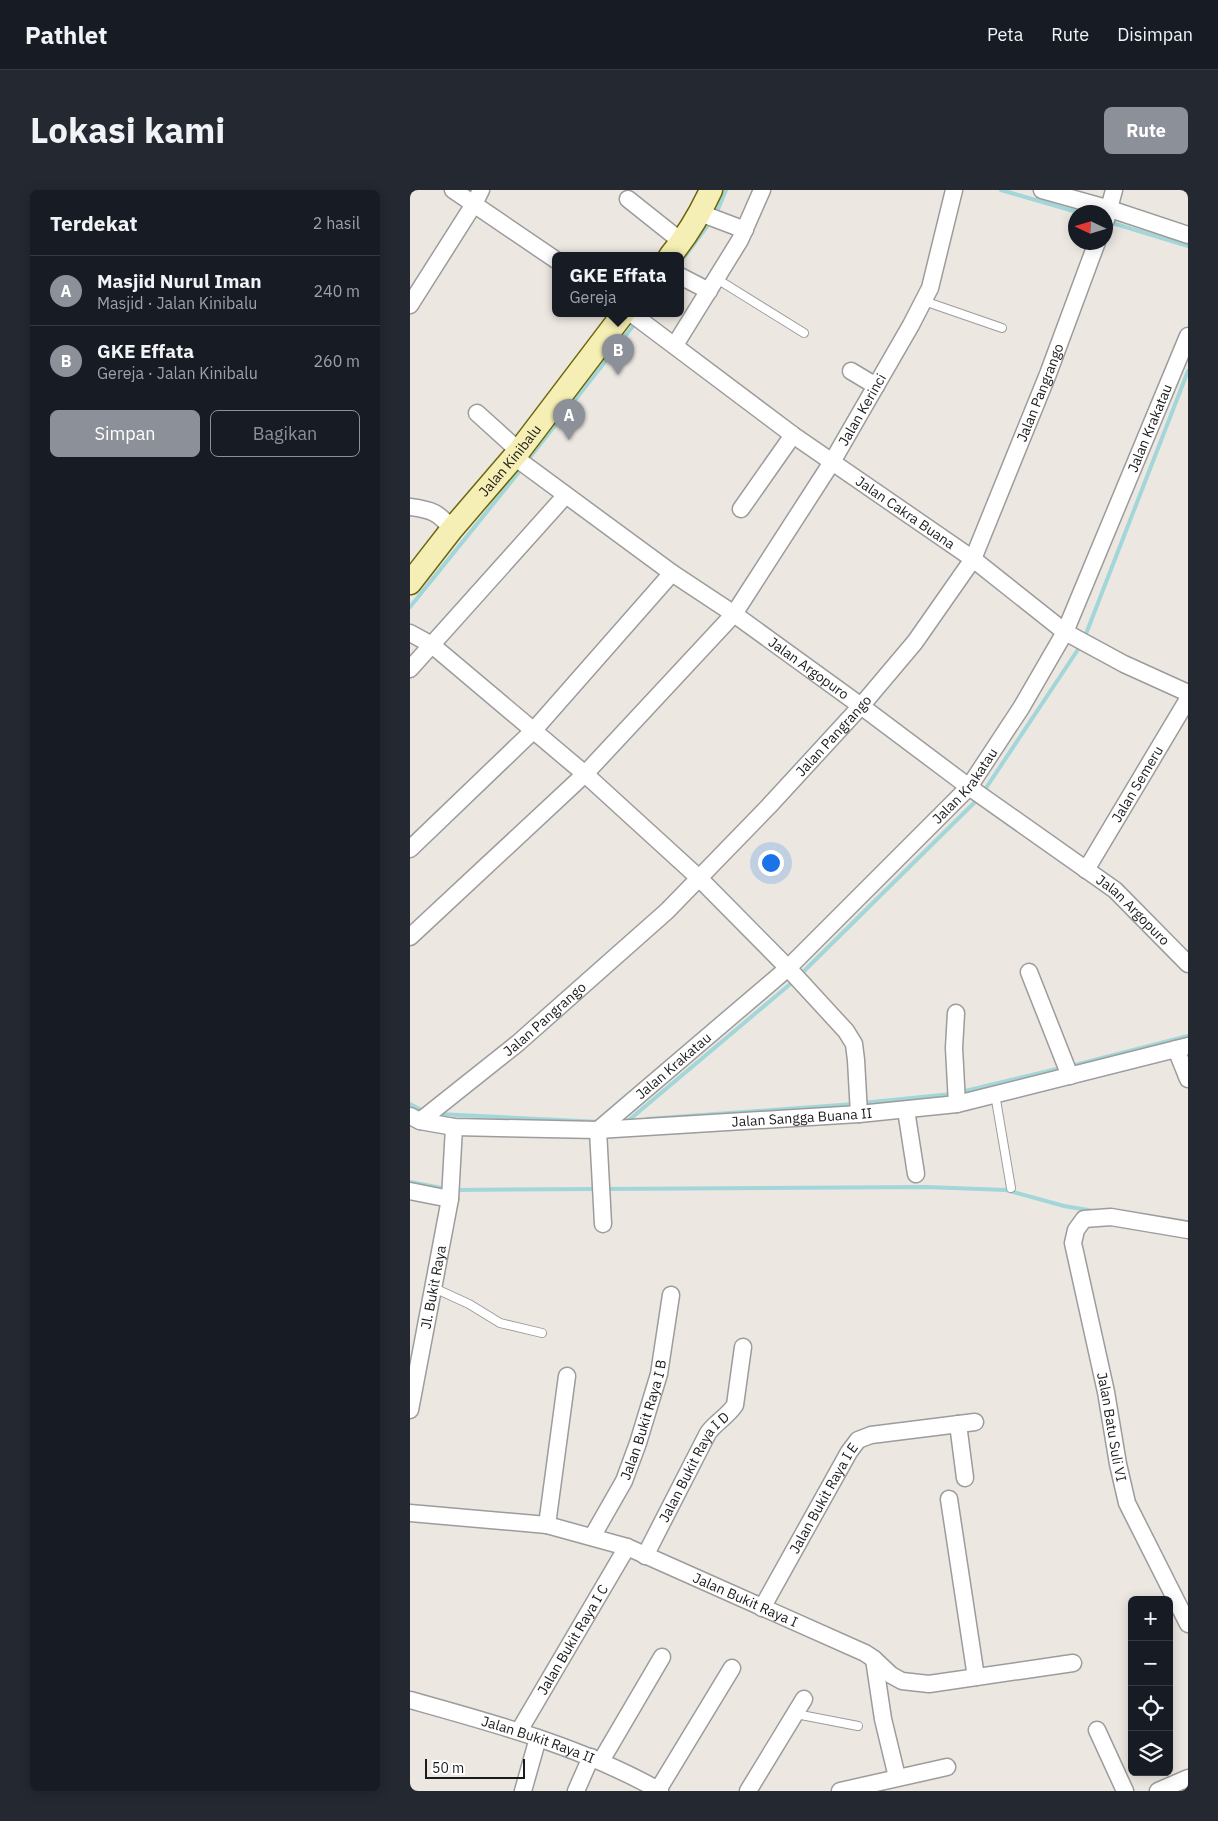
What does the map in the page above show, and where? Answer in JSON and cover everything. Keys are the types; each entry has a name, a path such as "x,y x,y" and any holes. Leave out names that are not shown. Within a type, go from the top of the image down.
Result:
{"street":[{"path":"453,190 477,197 552,257"},
{"path":"628,199 676,249 700,213 711,190"},
{"path":"675,345 745,230 762,190"},
{"name":"Jalan Kerinci","path":"734,614 832,462 924,302 930,288 954,190"},
{"path":"1042,190 1083,205"},
{"path":"1110,205 1114,190"},
{"path":"410,305 477,197"},
{"path":"700,213 745,230"},
{"path":"1113,215 1188,235"},
{"name":"Jalan Pangrango","path":"415,1119 518,1043 668,910 769,806 861,706 915,642 973,559 1048,374 1094,250"},
{"path":"684,277 713,285"},
{"name":"Jalan Kinibalu","path":"410,583 452,529 516,454 621,317"},
{"name":"Jalan Cakra Buana","path":"636,317 793,435 973,559 1065,632 1124,664 1188,693"},
{"name":"Jalan Krakatau","path":"598,1130 788,968 969,787 1021,708 1065,632 1188,336"},
{"path":"851,371 876,386"},
{"name":"Jalan Argopuro","path":"477,413 516,454 565,496 672,573 734,614 969,787 1115,890 1188,964"},
{"path":"741,509 793,435"},
{"path":"410,669 565,496"},
{"path":"410,507 441,515 452,529"},
{"path":"410,849 534,730 672,573"},
{"path":"410,937 585,774 734,614"},
{"path":"410,633 432,645 585,774 699,878 788,968 846,1032 854,1044 859,1114"},
{"name":"Jalan Semeru","path":"1086,870 1188,699"},
{"path":"1029,972 1070,1076"},
{"path":"956,1014 954,1048 957,1104"},
{"path":"1182,1047 1188,1079"},
{"name":"Jalan Sangga Buana II","path":"415,1119 454,1127 598,1130 906,1110 957,1104 1182,1047"},
{"path":"906,1110 916,1174"},
{"name":"Jl. Bukit Raya","path":"410,1410 450,1196 454,1127"},
{"path":"598,1130 602,1224"},
{"path":"410,1190 450,1196"},
{"name":"Jalan Batu Suli VI","path":"1188,1230 1111,1217 1084,1220 1076,1230 1073,1243 1106,1392 1118,1464 1127,1503 1188,1624"},
{"name":"Jalan Bukit Raya I B","path":"592,1537 624,1481 638,1443 659,1374 672,1295"},
{"name":"Jalan Bukit Raya I D","path":"645,1556 708,1433 713,1426 731,1411 734,1405 743,1347"},
{"path":"547,1525 567,1376"},
{"name":"Jalan Bukit Raya I E","path":"762,1608 849,1452 858,1440 871,1434 975,1422"},
{"path":"958,1424 964,1478"},
{"path":"948,1499 976,1677"},
{"name":"Jalan Bukit Raya I","path":"410,1512 547,1525 627,1547 874,1659 902,1681 928,1684 1073,1663"},
{"name":"Jalan Bukit Raya I C","path":"519,1731 627,1547"},
{"path":"576,1791 662,1657"},
{"path":"874,1659 883,1719 897,1777"},
{"path":"659,1790 732,1668"},
{"name":"Jalan Bukit Raya II","path":"410,1700 519,1731 596,1759 659,1790"},
{"path":"748,1791 804,1700"},
{"path":"1097,1730 1125,1791"},
{"path":"523,1791 538,1738"},
{"path":"840,1791 947,1767"},
{"path":"1158,1791 1183,1784"}],"lane":[{"path":"713,285 804,333"},
{"path":"924,302 1002,328"},
{"path":"995,1094 1011,1188"},
{"path":"434,1288 469,1304 500,1322 542,1332"},
{"path":"796,1714 858,1726"}],"waterway":[{"path":"716,214 726,190"},
{"path":"1001,190 1068,209"},
{"path":"684,258 711,221"},
{"path":"1113,223 1188,246"},
{"path":"527,461 637,321"},
{"path":"1084,639 1188,371"},
{"path":"410,607 523,467"},
{"path":"984,791 1081,645"},
{"path":"800,975 978,799"},
{"path":"629,1120 795,980"},
{"path":"1071,1066 1188,1036"},
{"path":"961,1092 1061,1068"},
{"path":"862,1103 952,1094"},
{"path":"410,1104 423,1111"},
{"path":"647,1119 855,1104"},
{"path":"438,1114 600,1122"},
{"path":"410,1182 447,1189"},
{"path":"604,1189 926,1187 1006,1190 1064,1206 1094,1211"},
{"path":"454,1190 597,1189"}],"place":[{"name":"GKE Effata","path":"618,375"},
{"name":"Masjid Nurul Iman","path":"569,440"}]}
